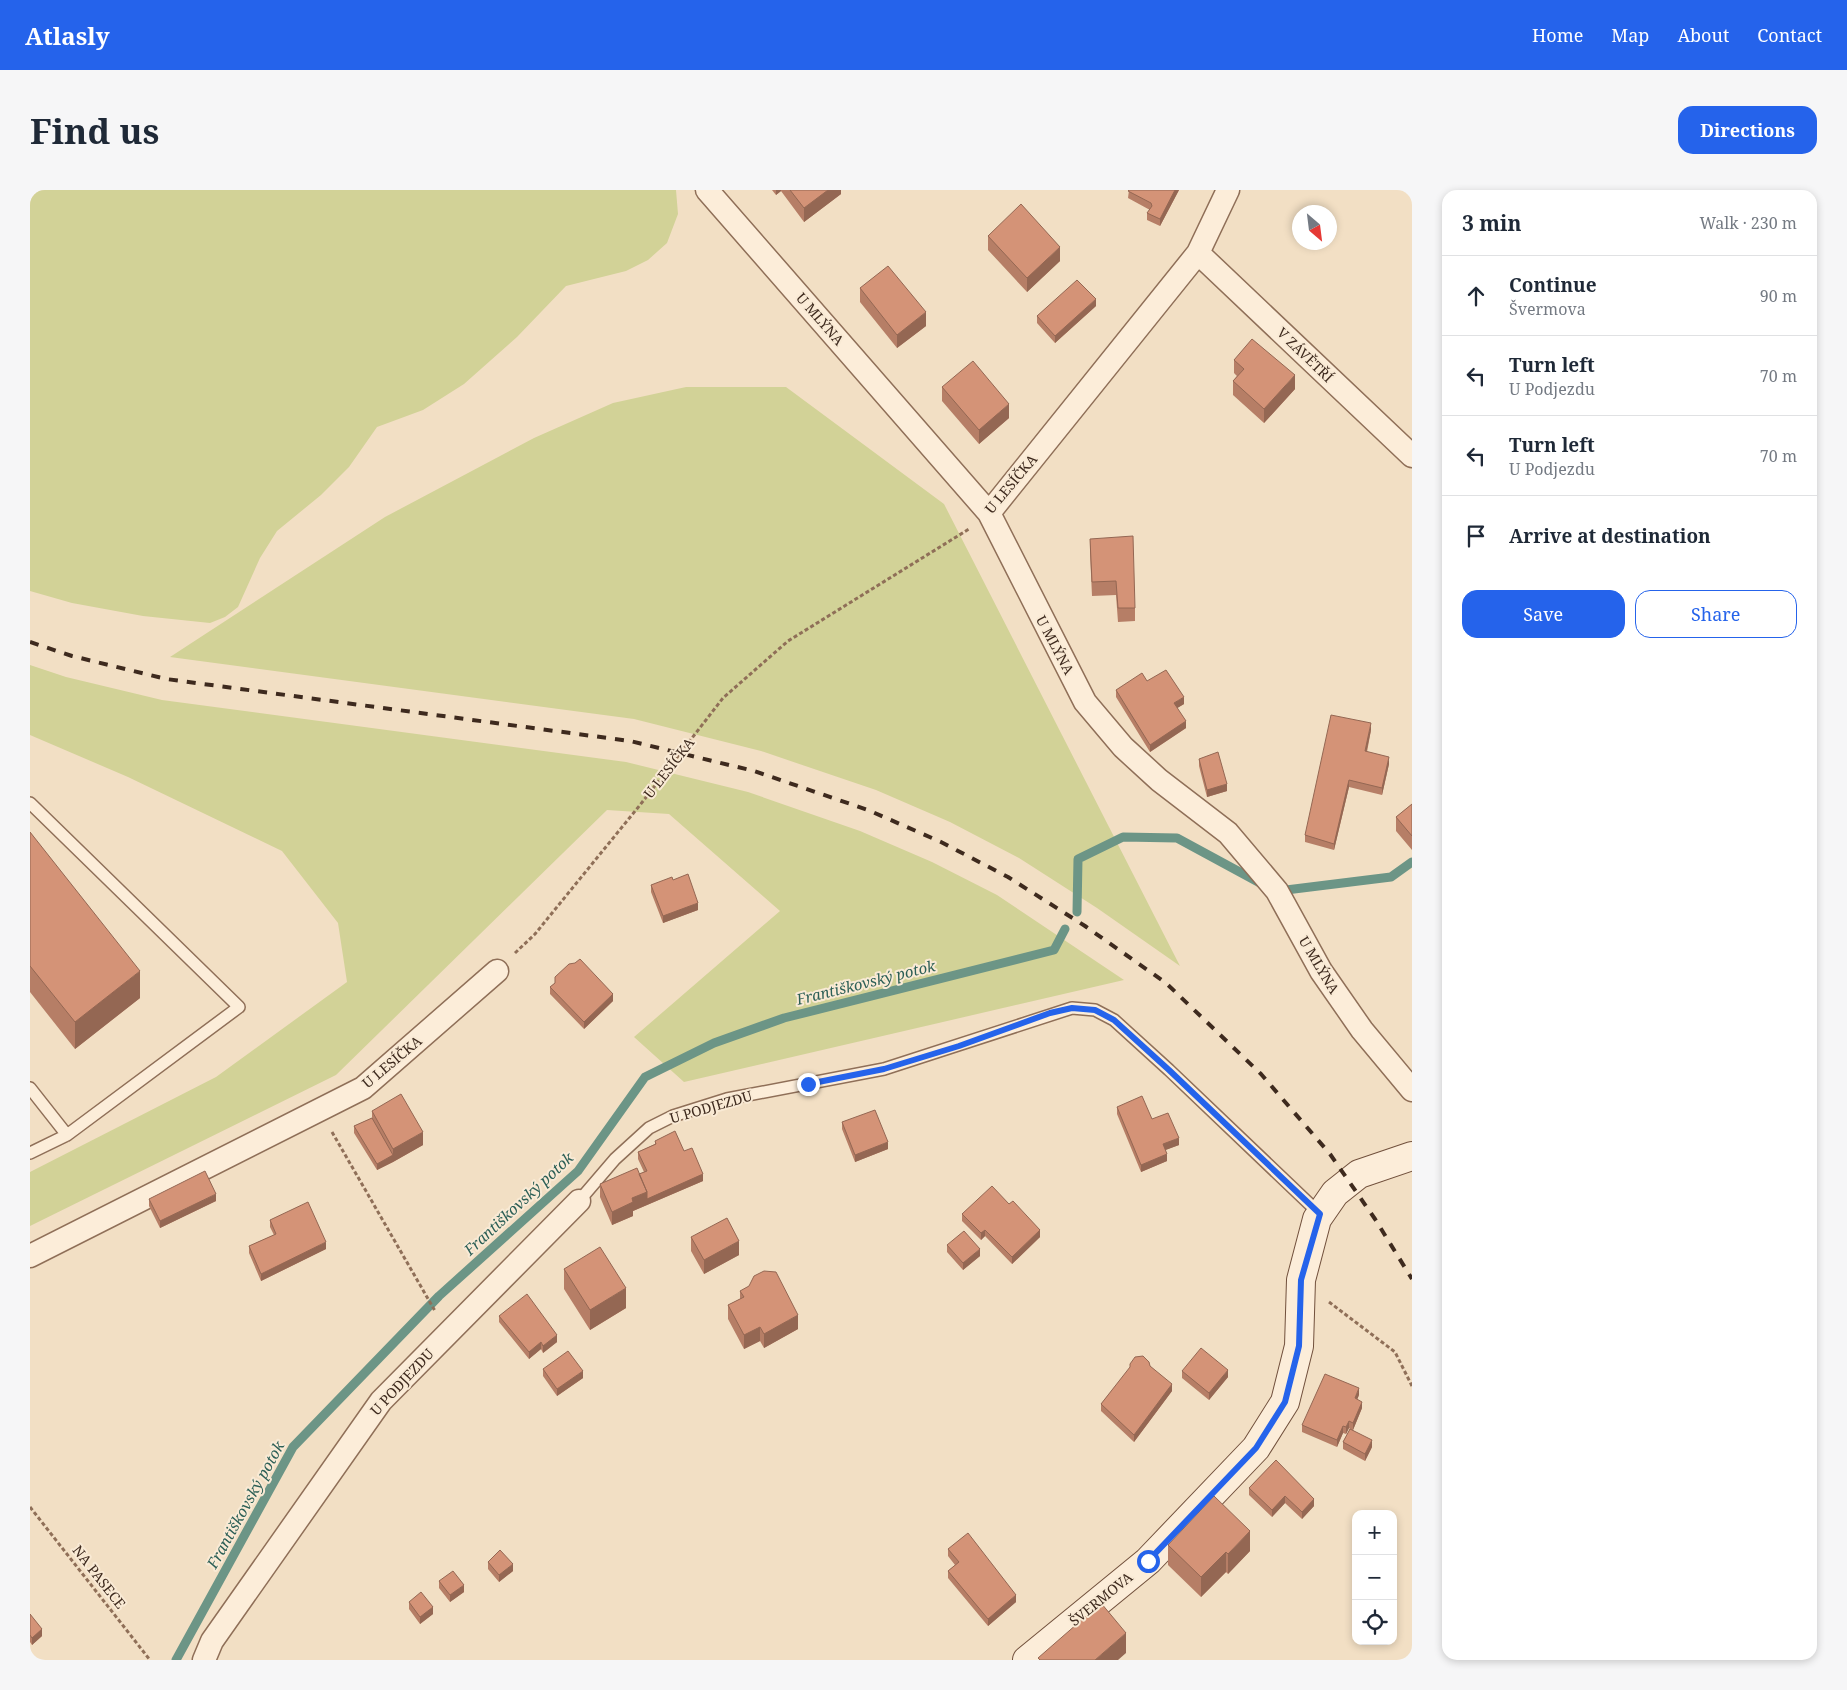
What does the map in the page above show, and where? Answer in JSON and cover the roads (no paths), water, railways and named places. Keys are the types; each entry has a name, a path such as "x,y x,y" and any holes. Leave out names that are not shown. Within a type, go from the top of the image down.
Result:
{"street":[{"name":"U MLÝNA","path":"707,190 989,513 1085,702 1123,747 1152,774 1228,832 1283,902 1321,971 1362,1030 1412,1090"},
{"name":"U LESÍČKA","path":"989,513 1198,252 1228,190"},
{"name":"V ZÁVĚTŘÍ","path":"1198,252 1412,456"},
{"name":"U LESÍČKA","path":"30,1256 363,1088 497,971"},
{"name":"ŠVERMOVA","path":"1027,1660 1148,1561 1256,1448 1285,1402 1299,1346 1301,1280 1320,1214 1335,1193 1359,1174 1412,1156"},
{"name":"U PODJEZDU","path":"204,1660 212,1641 381,1401 579,1201"}],"lane":[{"path":"30,803 239,1007 67,1135 30,1153"},
{"name":"U PODJEZDU","path":"579,1201 615,1159 649,1128 673,1116 727,1100 884,1069 1072,1008 1095,1010 1114,1020 1320,1214"},
{"path":"30,1088 67,1135"}],"waterway":[{"name":"Františkovský potok","path":"1077,912 1078,859 1123,837 1177,838 1260,883"},
{"name":"Františkovský potok","path":"1278,891 1391,877 1412,862"},
{"name":"Františkovský potok","path":"176,1660 293,1447 439,1296 578,1171 645,1077 714,1043 784,1018 1054,950 1065,929"}],"railway":[{"path":"30,642 72,656 166,679 630,741 754,771 868,810 941,842 1008,877 1085,926 1166,983 1261,1074 1330,1154 1375,1219 1412,1279"}]}
